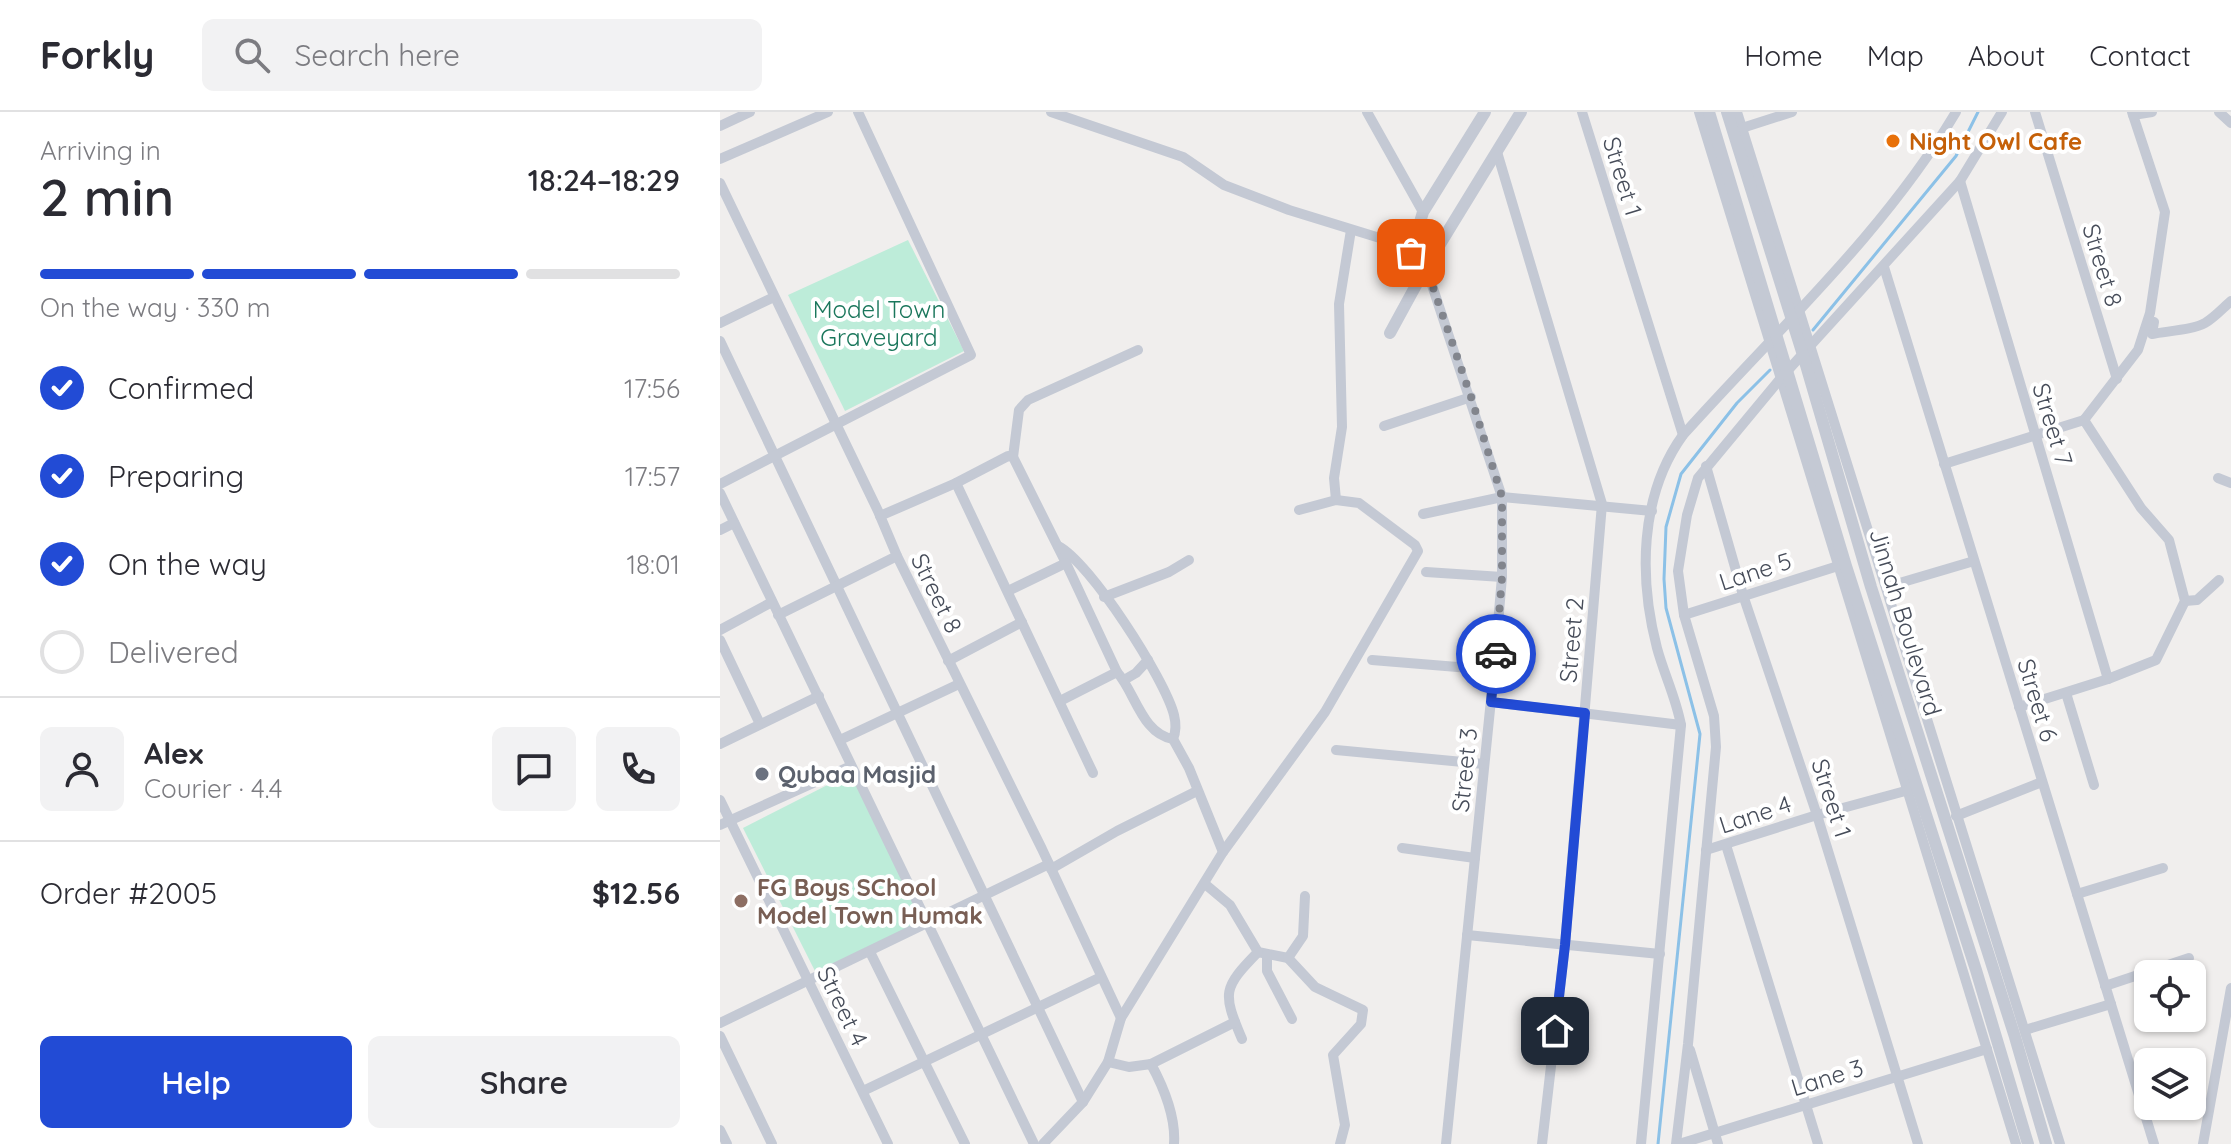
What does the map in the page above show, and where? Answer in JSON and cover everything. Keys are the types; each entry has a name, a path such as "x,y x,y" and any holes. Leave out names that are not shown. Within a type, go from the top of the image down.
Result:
{"street":[{"path":"720,126 750,112"},
{"path":"720,159 828,112"},
{"path":"720,484 971,355 858,112"},
{"path":"1051,112 1183,157 1224,185 1383,239"},
{"path":"1426,267 1411,253 1423,212 1485,112"},
{"path":"1390,333 1426,267 1521,112"},
{"name":"Street 1","path":"1582,112 1683,435"},
{"path":"1699,112 1773,338"},
{"name":"Jinnah Boulevard","path":"1709,112 1784,375 1846,566 1874,666 1976,970 2012,1109 2028,1144"},
{"name":"Jinnah Boulevard","path":"1727,112 1807,351 1993,965 2039,1099 2046,1144"},
{"path":"1737,112 1795,314"},
{"path":"1742,128 1792,112"},
{"path":"1641,1144 1681,725 1658,653 1648,607 1645,559 1652,511 1662,473 1683,435 1872,228 1939,140 1956,112"},
{"path":"1678,1144 1716,733 1708,693 1684,615 1678,571 1692,494 1706,466 1960,181 2002,112"},
{"name":"Street 8","path":"2035,112 2117,379"},
{"path":"1944,464 2084,420 2138,350 2150,313 2165,212 2133,114 2152,112"},
{"path":"2219,112 2231,123"},
{"path":"1372,114 1423,212"},
{"name":"Street 2","path":"1497,152 1602,504 1565,945 1542,1144"},
{"name":"Street 7","path":"1960,181 2108,679"},
{"name":"Street 8","path":"720,183 1121,1018"},
{"path":"1336,500 1334,478 1342,427 1339,304 1351,230"},
{"name":"Street 3","path":"1426,267 1502,497 1502,577 1494,670 1446,1144"},
{"name":"Street 6","path":"1884,267 2154,1144"},
{"path":"720,323 774,297"},
{"path":"2150,313 2154,322 2152,334 2176,328 2186,329 2206,323 2231,301"},
{"path":"720,341 1083,1102"},
{"path":"1138,350 1028,400 1019,410 1013,457 1120,676 1148,723 1164,738 1173,739"},
{"path":"1807,351 1886,587 1900,657 1956,816 2025,1030 2039,1099 2060,1144"},
{"path":"1784,375 1838,566 1874,666 1987,1049 2012,1109 2016,1144"},
{"path":"1384,426 1471,397"},
{"path":"2019,707 2156,660 2185,601 2169,540 2141,508 2084,420"},
{"path":"880,516 1008,456 1013,457"},
{"name":"Street 1","path":"1706,466 1743,595 1817,815 1918,1144"},
{"path":"2218,478 2231,483"},
{"path":"956,483 1093,773"},
{"path":"720,493 1034,1144"},
{"path":"1423,514 1502,497 1652,511"},
{"path":"1043,1144 1083,1102 1108,1062 1121,1018 1223,852 1325,712 1418,551 1415,545 1363,505 1336,500 1299,510"},
{"path":"720,530 734,523"},
{"path":"1058,546 1077,561 1148,660 1175,716 1176,733 1173,739"},
{"path":"778,615 897,556"},
{"path":"1104,597 1169,572 1189,560"},
{"path":"1886,587 1974,561"},
{"path":"1008,591 1066,563"},
{"name":"Lane 5","path":"1684,615 1838,566"},
{"path":"1426,572 1502,577"},
{"path":"2185,601 2197,600 2219,580"},
{"path":"720,630 772,602"},
{"path":"948,661 1022,622"},
{"path":"720,640 760,724"},
{"path":"1060,701 1120,676 1136,673 1148,660"},
{"path":"1372,660 1494,670"},
{"path":"840,740 959,684"},
{"path":"2066,693 2094,785"},
{"path":"720,744 819,696"},
{"path":"1491,702 1681,725"},
{"path":"1173,739 1223,852"},
{"path":"1336,750 1484,764"},
{"path":"725,823 851,766"},
{"path":"1956,816 2042,782"},
{"name":"Lane 4","path":"1706,850 1909,790"},
{"path":"720,1023 985,895 1050,867 1197,791"},
{"name":"Street 4","path":"720,800 725,823 808,980 888,1144"},
{"path":"1726,845 1818,1144"},
{"path":"1402,848 1475,858"},
{"path":"2077,894 2163,868"},
{"path":"1205,884 1230,905 1262,953 1267,971 1292,1019"},
{"path":"1288,958 1303,936 1305,896"},
{"path":"1467,935 1660,954"},
{"path":"870,952 965,1144"},
{"path":"1262,953 1288,958 1315,987 1363,1010 1361,1024 1333,1055 1345,1125 1340,1144"},
{"path":"1242,1039 1229,1004 1229,985 1262,953"},
{"path":"2105,986 2189,958"},
{"path":"1976,970 1993,965"},
{"path":"863,1091 1101,977"},
{"path":"2203,1144 2231,988"},
{"path":"2025,1030 2111,1004"},
{"path":"1108,1062 1129,1067 1151,1064 1235,1022"},
{"path":"720,1036 772,1144"},
{"path":"1688,1044 1716,1138"},
{"name":"Lane 3","path":"1678,1144 1716,1138 1806,1105 1987,1049"},
{"path":"1151,1064 1162,1084 1174,1144"},
{"path":"720,1130 727,1144"}],"green space":[{"name":"Model Town Graveyard","path":"908,240 964,351 845,411 788,295"},
{"path":"853,772 927,919 817,975 743,828"}],"waterway":[{"path":"1813,330 1956,156 1978,112"},
{"path":"1658,1144 1700,734 1666,608 1666,527 1681,474 1737,403 1770,370"}],"way so far":[{"path":"1411,253 1426,267 1502,497 1502,577 1496,654"}],"place":[{"name":"Night Owl Cafe","path":"1893,141"},
{"name":"Qubaa Masjid","path":"762,774"},
{"name":"FG Boys SChool Model Town Humak","path":"741,901"}],"route":[{"path":"1496,654 1491,702 1585,713 1555,1031"}]}
